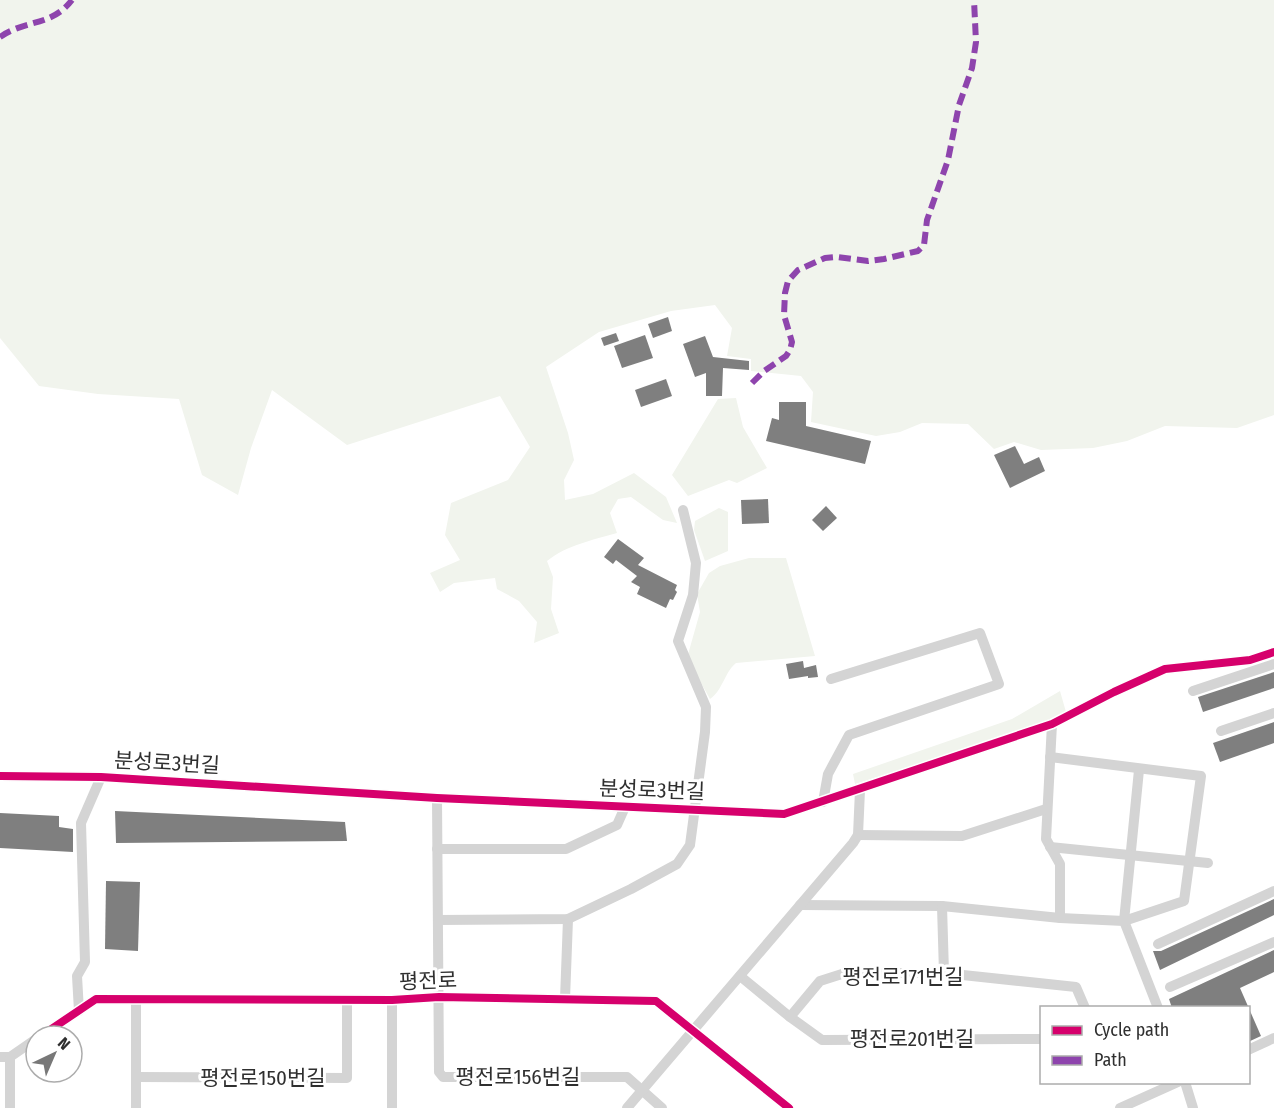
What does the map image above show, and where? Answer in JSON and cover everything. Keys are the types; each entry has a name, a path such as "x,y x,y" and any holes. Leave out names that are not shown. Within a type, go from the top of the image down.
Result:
{"street":[{"path":"438,920 568,919 677,864 690,845 705,732 706,707 678,641 693,595 696,563 683,510"},
{"path":"823,802 828,774 849,735 999,684 980,633 831,679"},
{"name":"분성로3번길","path":"0,776 101,777 437,798 784,814 1052,724 1165,669 1250,660 1274,652"},
{"path":"1193,691 1274,664"},
{"path":"1221,731 1274,713"},
{"path":"1052,724 1046,839 1060,864 1060,918"},
{"path":"800,905 942,906 1060,918 1124,921 1184,901 1201,776 1050,757"},
{"path":"1139,770 1124,921 1157,1006"},
{"path":"79,1011 77,976 84,962 81,823 101,777"},
{"path":"627,1108 858,835 860,790"},
{"path":"437,798 439,998"},
{"path":"437,849 566,849 617,825 625,807"},
{"path":"858,835 962,836 1046,808"},
{"path":"1050,847 1208,863"},
{"path":"1158,944 1274,891"},
{"path":"942,906 944,973"},
{"path":"565,999 568,919"},
{"path":"1170,987 1274,942"},
{"name":"평전로171번길","path":"790,1017 820,981 845,974 944,973 1076,987 1084,1006"},
{"path":"740,976 790,1017"},
{"name":"평전로","path":"59,1024 96,999 392,1000 439,998 656,1001 789,1108"},
{"name":"평전로156번길","path":"439,998 438,1067 443,1077 627,1077 662,1108"},
{"path":"136,999 136,1108"},
{"name":"평전로150번길","path":"136,1077 347,1078 346,1000"},
{"path":"392,1000 392,1108"},
{"name":"평전로201번길","path":"790,1017 822,1040 1040,1039"},
{"path":"1250,1049 1274,1038"},
{"path":"10,1108 5,1057 24,1046"},
{"path":"1120,1108 1176,1084"},
{"path":"1185,1084 1193,1108"}],"shaded area":[{"path":"0,0 1274,0 1274,415 1237,428 1165,426 1127,441 1093,448 1041,450 1014,442 994,449 968,424 922,423 900,432 876,436 811,422 813,392 801,376 751,371 751,359 727,356 732,328 715,305 671,311 599,332 546,367 568,433 574,460 564,480 565,500 593,494 634,473 666,497 677,523 663,520 631,497 618,499 610,513 617,533 572,547 547,561 553,577 551,609 559,633 534,643 537,622 519,601 497,589 495,578 454,583 440,592 430,573 460,560 445,535 451,503 508,480 530,447 500,396 347,445 272,390 251,448 238,495 202,475 179,399 98,394 39,386 0,338"},
{"path":"736,398 743,427 767,468 737,483 729,480 688,496 672,475 718,399"},
{"path":"719,508 728,512 728,551 705,561 694,530 695,521"},
{"path":"749,558 786,558 815,656 736,663 718,691 710,699 687,658 700,612 697,594 709,573 720,566"},
{"path":"1060,691 1066,712 1053,721 855,784 853,774 1012,719"}],"building":[{"path":"668,317 672,331 653,338 648,324"},
{"path":"616,333 619,341 604,346 601,338"},
{"path":"645,335 653,358 622,368 614,346"},
{"path":"705,336 713,357 749,361 749,370 723,368 722,396 706,396 706,373 695,377 683,344"},
{"path":"666,379 672,396 641,407 635,390"},
{"path":"779,402 806,402 806,426 871,441 865,464 766,441 772,418 779,420"},
{"path":"1015,446 1024,464 1039,457 1045,471 1010,488 994,455"},
{"path":"768,499 769,523 742,524 741,500"},
{"path":"826,506 837,518 823,531 812,520"},
{"path":"618,539 644,558 638,565 677,585 675,590 677,592 673,600 670,599 666,608 637,594 640,587 631,582 637,576 616,560 613,564 604,557"},
{"path":"803,661 804,668 816,665 818,677 789,679 786,664"},
{"path":"1274,672 1274,688 1203,712 1198,697"},
{"path":"1274,722 1274,743 1220,762 1213,743"},
{"path":"115,811 345,822 347,841 116,843"},
{"path":"0,813 59,816 59,827 73,829 73,852 0,848"},
{"path":"106,881 140,882 138,951 105,949"},
{"path":"1274,899 1274,915 1160,970 1153,951 1161,951"},
{"path":"1274,950 1274,972 1240,988 1248,1006 1171,1006 1169,999"},
{"path":"1250,1011 1261,1036 1250,1041"}],"marked path":[{"path":"0,37 19,27 56,15 72,0"},
{"path":"752,383 764,371 786,356 790,350 792,342 784,315 785,293 788,281 798,270 825,258 837,257 868,261 884,259 918,251 924,245 927,220 948,160 959,105 972,68 976,42 974,0"}],"cycle path":[{"path":"0,776 101,777 437,798 784,814 1052,724 1165,669 1250,660 1274,652"},
{"path":"59,1024 96,999 392,1000 439,997 656,1001 789,1108"}]}
